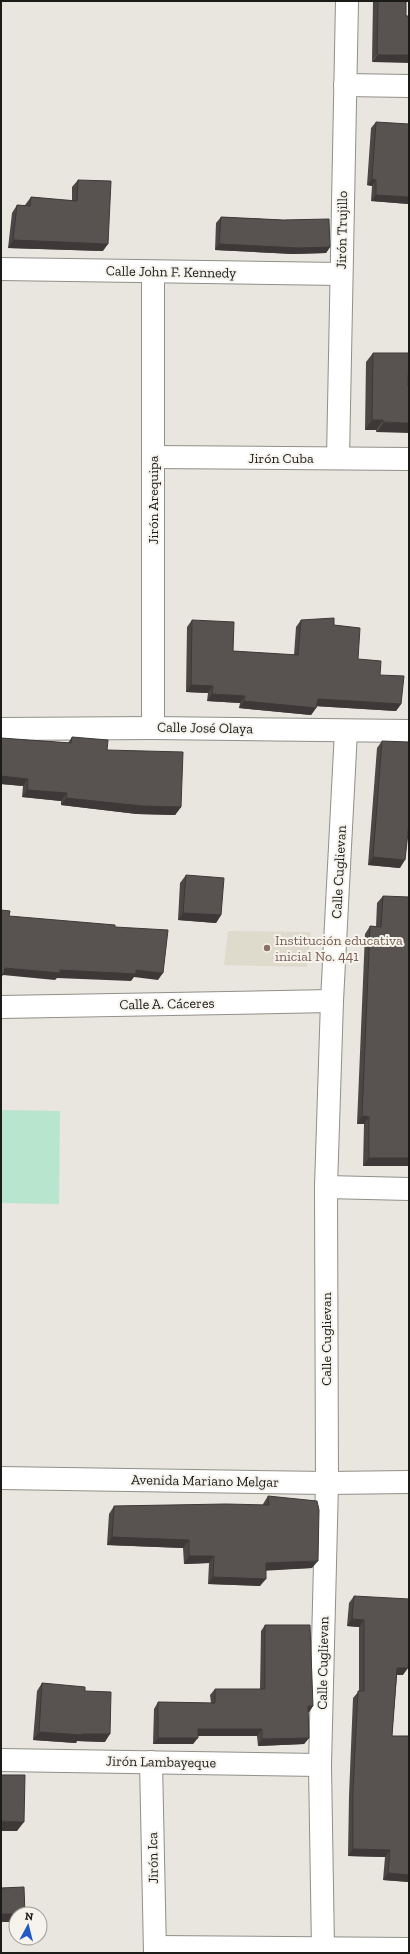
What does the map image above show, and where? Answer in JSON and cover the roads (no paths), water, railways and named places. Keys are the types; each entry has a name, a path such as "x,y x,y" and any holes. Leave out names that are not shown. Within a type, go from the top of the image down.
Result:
{"street":[{"name":"Jirón Trujillo","path":"338,458 347,1"},
{"path":"345,85 409,86"},
{"name":"Calle John F. Kennedy","path":"1,269 342,274"},
{"name":"Jirón Arequipa","path":"153,272 153,728"},
{"name":"Jirón Cuba","path":"153,457 409,459"},
{"name":"Calle José Olaya","path":"1,729 153,728 409,731"},
{"name":"Calle Cuglievan","path":"323,1949 320,1765 327,1483 326,1187 332,1001 346,731"},
{"name":"Calle A. Cáceres","path":"1,1007 332,1001"},
{"path":"326,1187 409,1189"},
{"name":"Avenida Mariano Melgar","path":"1,1478 327,1483 409,1482"},
{"name":"Jirón Lambayeque","path":"1,1760 320,1765"},
{"name":"Jirón Ica","path":"151,1762 155,1950"},
{"path":"155,1950 409,1950"}],"place":[{"name":"Institución educativa inicial No. 441","path":"267,948"}]}
